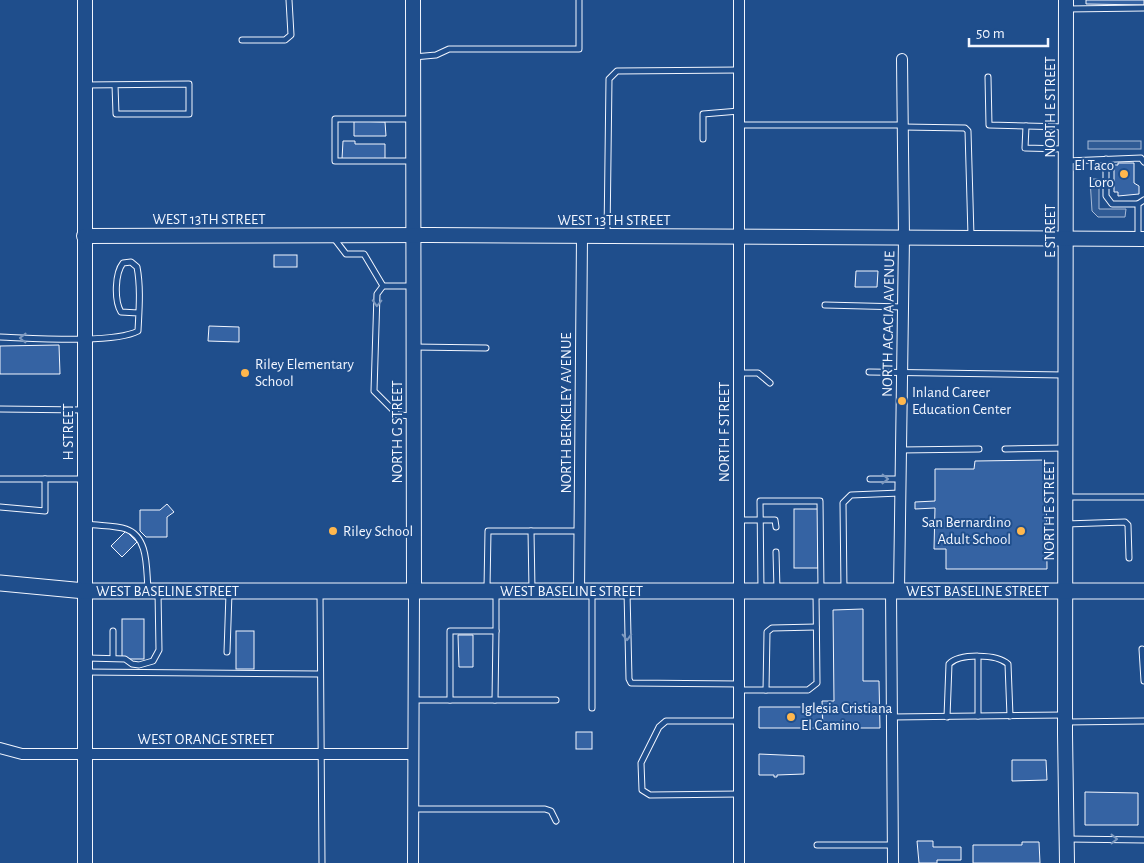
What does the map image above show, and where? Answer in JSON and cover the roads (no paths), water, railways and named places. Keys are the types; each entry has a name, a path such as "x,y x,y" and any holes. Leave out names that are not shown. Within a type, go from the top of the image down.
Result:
{"main road":[{"name":"WEST BASELINE STREET","path":"0,583 85,592 532,590 1144,591"}],"street":[{"name":"H STREET","path":"85,0 85,863"},
{"name":"NORTH G STREET","path":"413,863 414,0"},
{"name":"NORTH F STREET","path":"739,0 739,863"},
{"name":"NORTH E STREET","path":"1066,5 1066,184"},
{"name":"NORTH ACACIA AVENUE","path":"893,863 892,717 895,590 900,494 904,238 902,59"},
{"name":"E STREET","path":"1066,184 1066,278"},
{"name":"WEST 13TH STREET","path":"84,236 413,235 1141,239"},
{"name":"NORTH BERKELEY AVENUE","path":"582,236 580,531 586,591"},
{"name":"NORTH E STREET","path":"1066,278 1065,718 1067,863"},
{"name":"WEST ORANGE STREET","path":"0,748 22,754 413,754"}],"lane":[{"path":"242,40 285,40 291,35 289,0"},
{"path":"413,57 436,56 449,49 580,49 579,0"},
{"path":"1066,5 1144,8"},
{"path":"607,236 609,80 617,71 739,70"},
{"path":"988,77 989,125 1066,127"},
{"path":"85,84 116,84 189,84 189,114 116,114 116,84"},
{"path":"703,139 703,114 739,111"},
{"path":"413,119 335,119 335,161 413,161"},
{"path":"739,125 965,128 968,131 971,238"},
{"path":"1026,126 1025,148 1106,159 1141,158 1144,162"},
{"path":"1106,159 1106,196 1112,204 1138,204 1144,200"},
{"path":"1138,204 1141,239"},
{"path":"331,235 346,254 364,254 383,286"},
{"path":"0,337 84,338 129,336 138,331 138,313 137,267 131,262 123,263 119,268 117,305 121,312 138,313"},
{"path":"383,286 413,286"},
{"path":"383,286 377,294 374,391 398,415 414,416"},
{"path":"825,305 903,307"},
{"path":"413,348 486,348"},
{"path":"869,372 902,371 1066,375"},
{"path":"739,373 758,373 770,383"},
{"path":"0,409 85,410"},
{"path":"1005,449 1066,448"},
{"path":"901,450 979,449"},
{"path":"0,479 85,479"},
{"path":"0,507 46,511 45,479"},
{"path":"870,479 900,479"},
{"path":"844,591 842,503 851,495 900,494"},
{"path":"1066,497 1144,498"},
{"path":"627,591 629,679 631,683 739,687 766,690 808,690 817,683 816,627 820,501 760,501 761,591"},
{"path":"739,520 775,520 776,526"},
{"path":"1065,524 1125,522 1128,525 1129,558"},
{"path":"84,665 113,658 125,659 132,664 139,665 154,661 159,650 153,591 143,546 139,539 127,529 85,524"},
{"path":"495,700 496,631 491,591 488,531 580,531"},
{"path":"531,531 532,590"},
{"path":"776,552 778,591"},
{"path":"320,591 322,863"},
{"path":"586,591 592,708"},
{"path":"227,652 229,592"},
{"path":"766,690 767,632 772,628 816,627"},
{"path":"113,631 113,658"},
{"path":"450,700 450,631 496,631"},
{"path":"1142,649 1144,681"},
{"path":"947,717 949,664 954,659 978,658 1003,659 1008,664 1010,716"},
{"path":"978,658 978,716"},
{"path":"84,665 320,674"},
{"path":"414,700 556,700"},
{"path":"892,717 1010,716 1144,721"},
{"path":"739,721 666,721 658,727 641,762 642,790 650,794 739,794"},
{"path":"413,809 545,809 551,811 556,821"},
{"path":"1067,839 1143,840"},
{"path":"817,846 893,846"}],"place":[{"name":"El Taco Loro","path":"1124,174"},
{"name":"Riley Elementary School","path":"245,373"},
{"name":"Inland Career Education Center","path":"902,401"},
{"name":"Riley School","path":"333,531"},
{"name":"San Bernardino Adult School","path":"1021,531"},
{"name":"Iglesia Cristiana El Camino","path":"791,717"}]}
